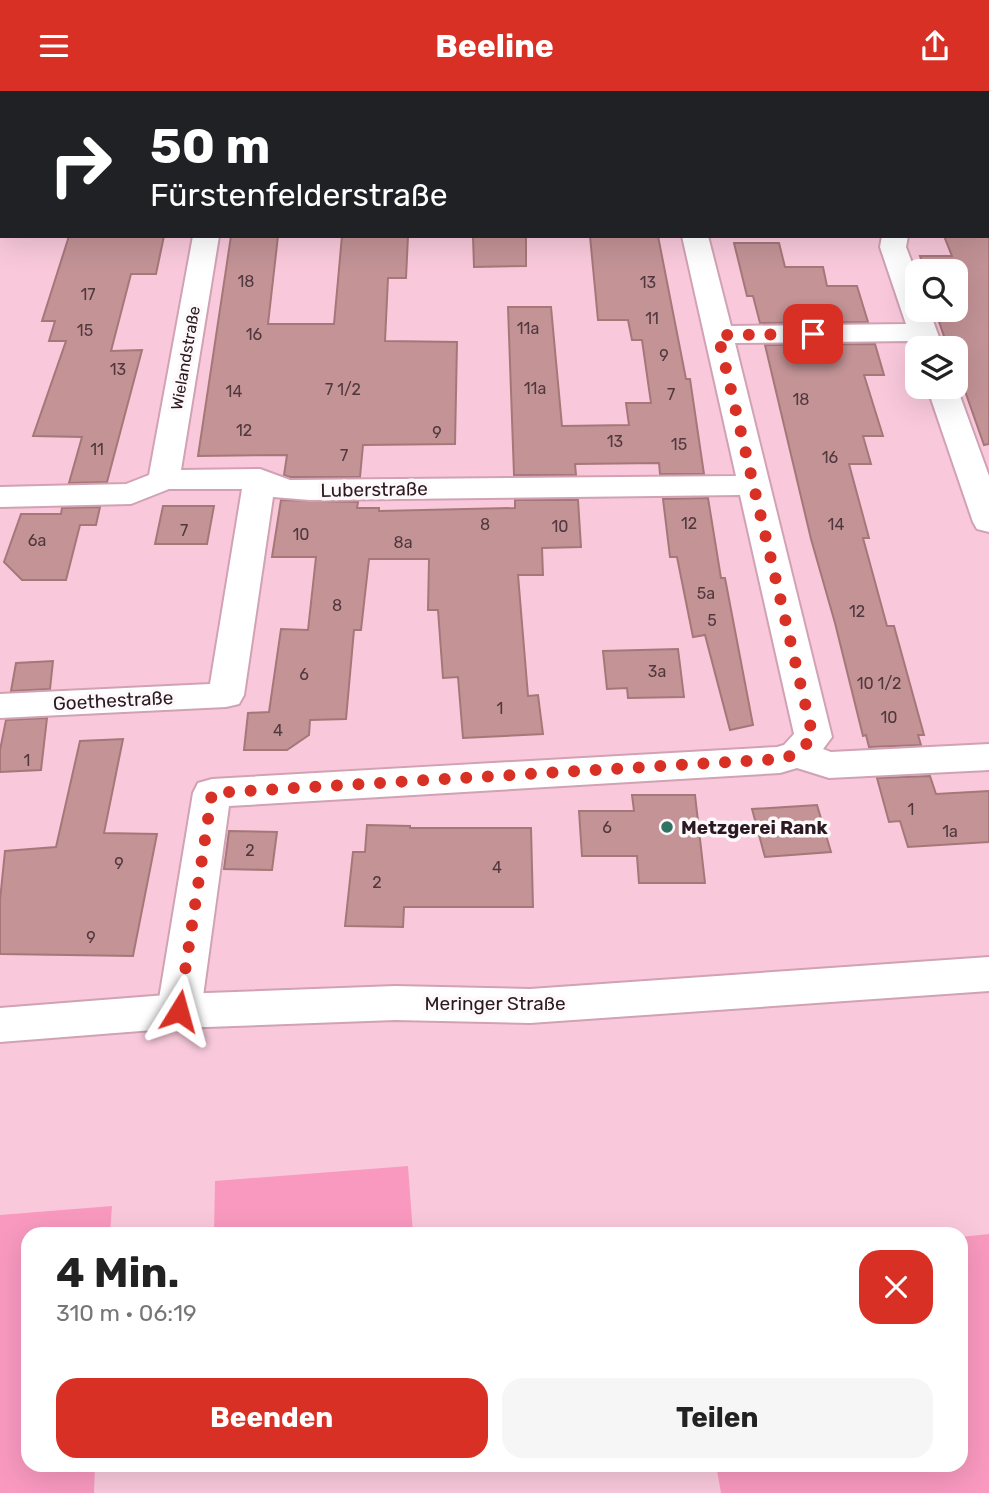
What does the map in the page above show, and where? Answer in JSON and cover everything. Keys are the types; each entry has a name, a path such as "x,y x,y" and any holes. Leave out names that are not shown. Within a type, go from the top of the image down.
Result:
{"street":[{"name":"Wielandstraße","path":"164,480 206,238"},
{"path":"179,1011 212,793 779,759 797,754 813,737 695,238"},
{"path":"894,238 892,247 925,336"},
{"path":"718,335 905,339"},
{"path":"946,399 989,522"},
{"name":"Luberstraße","path":"0,497 131,494 164,480 260,479 285,490 752,485"},
{"name":"Goethestraße","path":"0,706 226,695 260,479"},
{"path":"797,754 829,765 989,757"},
{"name":"Meringer Straße","path":"0,1025 179,1011 395,1003 530,1006 989,974"}],"shaded area":[{"path":"408,1166 412,1227 214,1227 215,1181"},
{"path":"112,1206 110,1227 21,1227 21,1472 95,1472 94,1493 0,1493 0,1215"},
{"path":"989,1234 989,1493 721,1493 717,1472 968,1472 968,1236"}],"building":[{"path":"68,238 164,238 156,274 131,274 111,351 142,350 107,482 69,483 82,437 33,436 66,341 49,341 55,321 42,321"},
{"path":"231,238 278,238 268,324 334,324 342,238 408,238 406,278 388,278 385,341 457,342 455,444 363,445 360,477 290,477 284,475 287,455 198,456"},
{"path":"473,238 526,238 526,266 474,267"},
{"path":"590,238 658,238 686,379 690,379 704,474 660,474 659,463 575,464 576,475 514,475 508,307 551,307 562,426 629,425 626,403 651,403 642,340 632,340 628,320 598,320"},
{"path":"945,238 989,238 989,444 984,445 968,399 968,336 944,336 939,322 968,322 968,259 921,259 920,256 952,256"},
{"path":"734,243 779,243 785,267 823,267 827,286 857,286 868,322 760,323 753,296 747,296"},
{"path":"875,344 884,375 864,375 883,436 863,436 871,464 849,464 869,538 863,538 887,626 894,626 924,735 918,735 921,745 869,747 866,735 863,736 811,539 765,345"},
{"path":"708,498 721,578 725,578 753,725 730,730 705,635 693,637 677,557 670,557 663,499"},
{"path":"281,500 358,502 357,508 379,508 379,511 515,508 515,500 578,500 581,547 542,548 543,575 518,575 528,696 538,695 543,734 463,738 458,677 443,678 438,610 428,610 429,559 369,559 361,630 354,630 346,719 310,720 309,735 287,750 244,750 248,713 269,712 281,629 308,630 316,557 272,557"},
{"path":"163,506 214,506 207,544 155,544"},
{"path":"100,507 96,525 80,525 66,580 22,580 4,562 21,514 61,514 62,508"},
{"path":"678,649 684,697 628,698 627,688 607,689 603,651"},
{"path":"53,661 50,689 11,691 16,663"},
{"path":"47,718 41,770 0,772 0,750 6,720"},
{"path":"123,739 104,833 157,834 133,956 0,954 0,900 5,851 56,847 80,741"},
{"path":"930,776 936,794 989,791 989,842 908,847 900,821 889,822 877,778"},
{"name":"Metzgerei Rank","path":"632,795 695,795 705,883 639,883 637,856 582,856 579,811 634,811"},
{"path":"817,805 831,852 765,857 752,809"},
{"path":"367,825 410,828 531,828 533,907 404,907 403,927 345,926 353,852 365,852"},
{"path":"229,831 277,832 272,870 224,869"}],"place":[{"name":"Metzgerei Rank","path":"667,827"}],"route":[{"path":"179,1011 212,793 779,759 797,754 813,737 718,335 813,334"}]}
